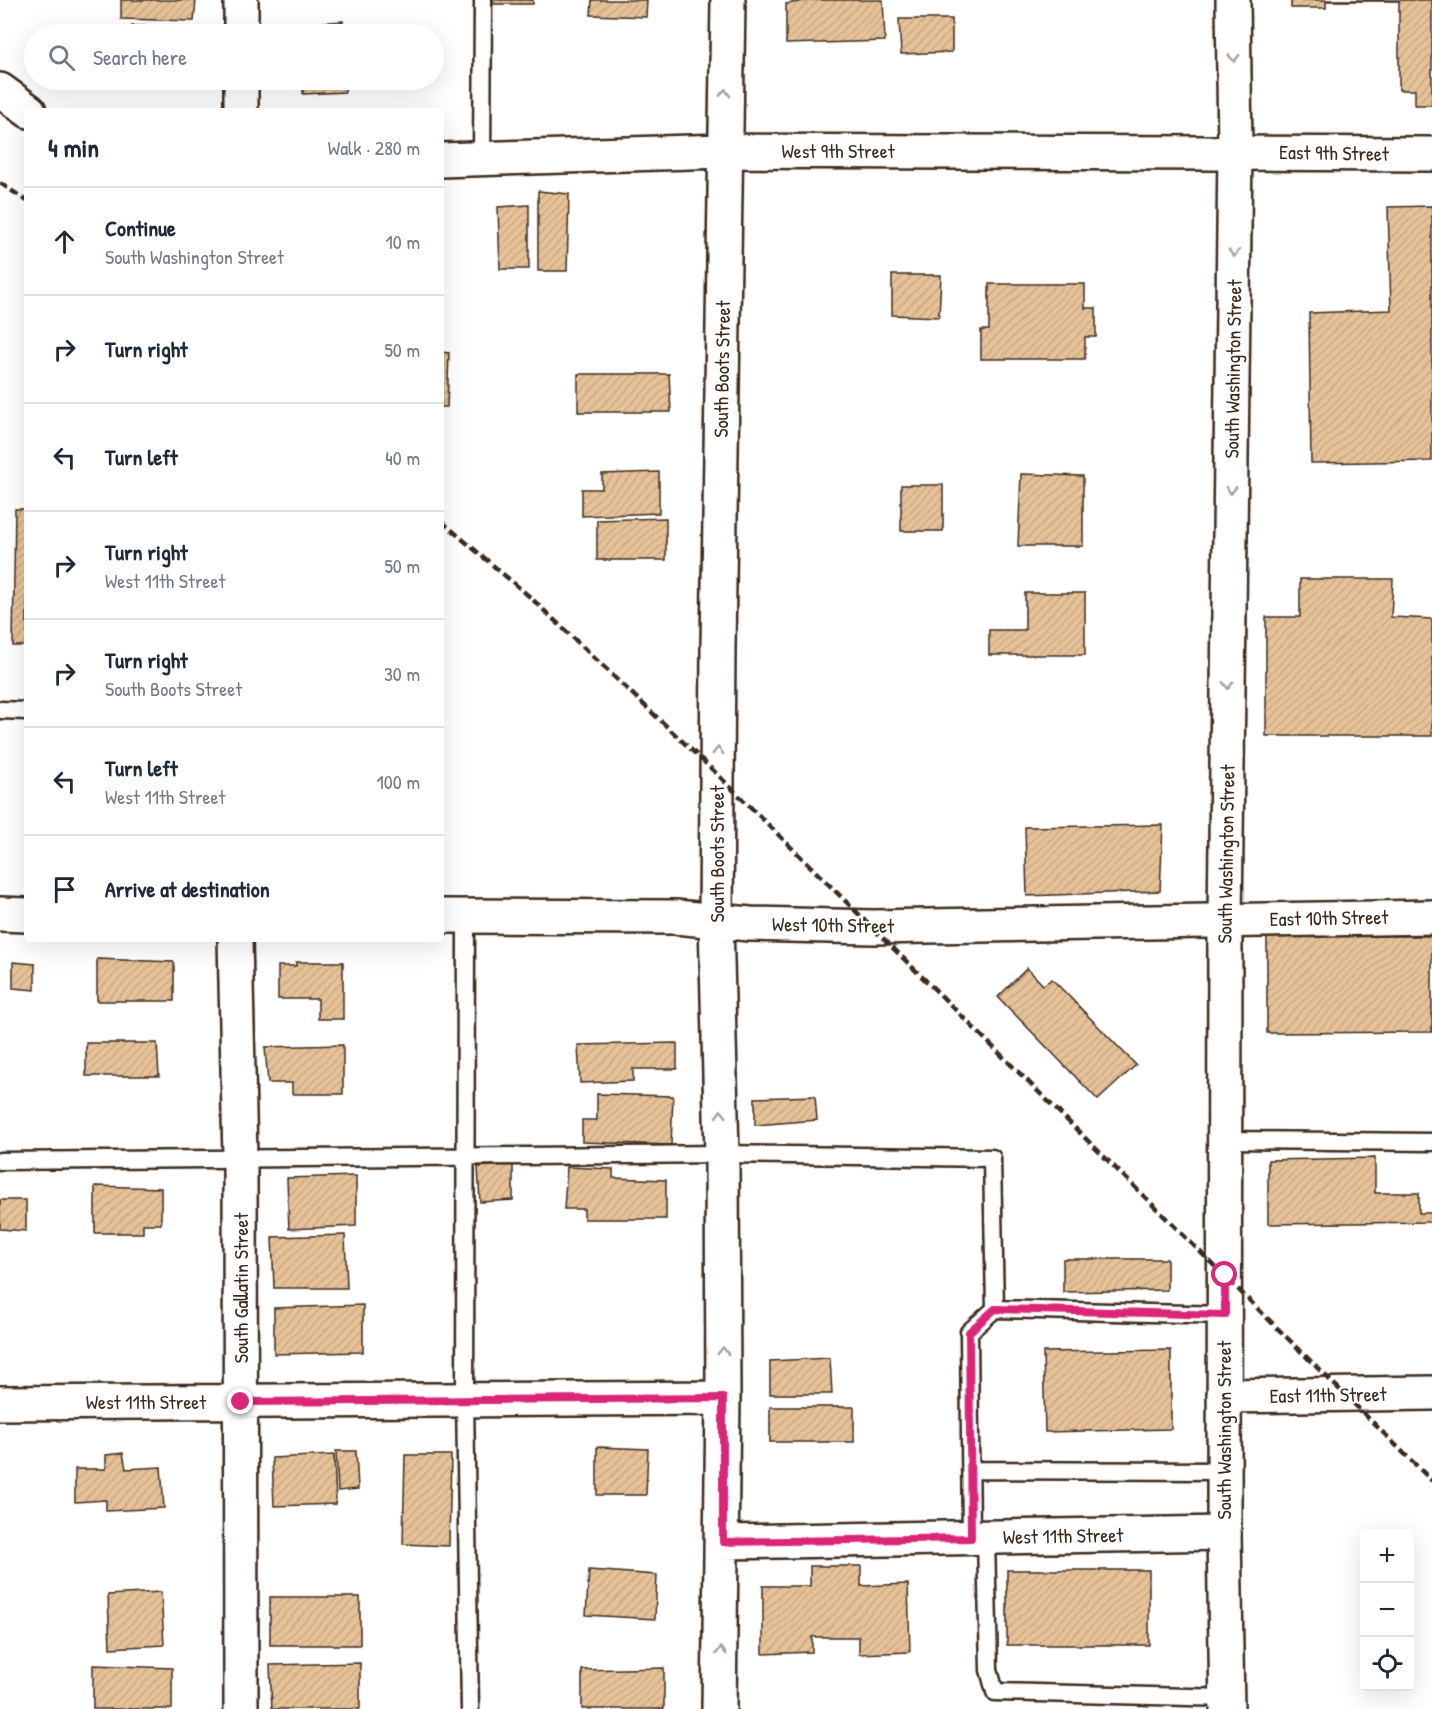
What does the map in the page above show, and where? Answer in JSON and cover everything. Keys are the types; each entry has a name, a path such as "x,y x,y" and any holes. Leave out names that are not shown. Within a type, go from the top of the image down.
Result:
{"street":[{"path":"241,0 241,24"},
{"name":"South Boots Street","path":"719,1709 723,1542 723,1398 722,1154 716,921 723,151 728,0"},
{"name":"South Washington Street","path":"1227,1703 1224,1533 1225,919 1235,151 1233,0"},
{"path":"0,90 25,108"},
{"path":"241,90 241,108"},
{"name":"West 9th Street","path":"444,160 723,151 1235,151"},
{"name":"East 9th Street","path":"1235,151 1432,154"},
{"path":"0,914 24,915"},
{"name":"West 10th Street","path":"453,916 675,917 716,921 873,927 1225,919"},
{"name":"East 10th Street","path":"1225,919 1432,917"},
{"name":"South Gallatin Street","path":"235,942 240,1158 241,1709"},
{"name":"East 11th Street","path":"1224,1396 1432,1393"},
{"name":"West 11th Street","path":"0,1403 723,1398"},
{"name":"West 11th Street","path":"723,1542 1224,1533"}],"lane":[{"path":"482,158 483,0"},
{"path":"0,710 24,711"},
{"path":"453,916 467,1156 465,1400 470,1709"},
{"path":"1225,1140 1432,1142"},
{"path":"0,1161 722,1154 992,1158 995,1309"},
{"path":"1225,1315 995,1309 969,1332 970,1470 979,1538 988,1670 995,1692 1227,1703"},
{"path":"970,1470 1224,1471"}],"building":[{"path":"121,0 196,0 194,21 121,19"},
{"path":"493,0 533,0 533,4 493,4"},
{"path":"592,0 647,0 646,17 591,15"},
{"path":"810,0 883,0 885,41 786,44 786,4"},
{"path":"1291,0 1432,0 1432,105 1415,105 1415,90 1399,90 1399,1 1326,1 1326,8 1291,8"},
{"path":"899,19 952,19 952,52 901,54"},
{"path":"343,21 343,24 301,24"},
{"path":"303,90 345,90 345,92 303,94"},
{"path":"538,191 569,194 567,271 538,271"},
{"path":"529,205 529,269 500,269 498,207"},
{"path":"1432,206 1432,461 1311,463 1309,313 1391,310 1388,207"},
{"path":"892,275 941,275 939,317 892,315"},
{"path":"989,284 1085,284 1085,308 1096,308 1096,337 1085,337 1085,359 981,359 981,330 989,330"},
{"path":"444,352 449,353 447,407 444,407"},
{"path":"578,374 669,374 671,412 578,412"},
{"path":"659,472 659,513 582,516 582,489 602,489 602,474"},
{"path":"1021,474 1083,476 1083,546 1018,546"},
{"path":"901,485 943,485 943,531 901,531"},
{"path":"15,509 24,509 24,646 13,646"},
{"path":"666,518 666,560 597,560 597,520"},
{"path":"1300,579 1393,579 1391,617 1432,619 1432,736 1266,736 1266,617 1300,617"},
{"path":"1025,593 1085,593 1085,655 989,655 989,630 1025,630"},
{"path":"1163,825 1160,891 1027,896 1025,827"},
{"path":"1267,935 1432,936 1432,1032 1267,1033"},
{"path":"97,959 174,962 174,1001 97,1001"},
{"path":"13,962 35,964 35,990 13,988"},
{"path":"296,962 343,962 343,1019 318,1019 318,999 278,999 278,966 296,966"},
{"path":"1027,968 1043,985 1052,979 1136,1065 1098,1100 998,997"},
{"path":"86,1043 157,1043 159,1076 86,1076"},
{"path":"677,1043 677,1069 633,1069 633,1081 580,1083 578,1045"},
{"path":"343,1045 343,1094 292,1094 292,1083 268,1083 265,1047"},
{"path":"597,1094 673,1096 671,1145 582,1142 582,1120 597,1120"},
{"path":"815,1096 817,1120 755,1125 755,1098"},
{"path":"1375,1158 1375,1193 1419,1193 1419,1213 1432,1213 1432,1222 1268,1224 1268,1160"},
{"path":"513,1164 513,1200 480,1202 478,1167"},
{"path":"567,1167 613,1169 613,1178 666,1180 666,1219 584,1219 584,1209 564,1209"},
{"path":"356,1176 356,1226 289,1229 287,1178"},
{"path":"95,1186 161,1188 161,1224 143,1224 143,1233 95,1233"},
{"path":"0,1200 26,1200 26,1231 0,1229"},
{"path":"345,1235 347,1288 274,1288 272,1237"},
{"path":"1063,1259 1167,1259 1167,1290 1063,1292"},
{"path":"363,1305 363,1352 274,1354 274,1308"},
{"path":"1171,1350 1171,1429 1045,1432 1043,1352"},
{"path":"830,1358 832,1394 770,1394 770,1361"},
{"path":"770,1407 854,1407 854,1442 770,1442"},
{"path":"597,1447 648,1449 646,1495 597,1495"},
{"path":"336,1451 356,1451 358,1489 338,1491"},
{"path":"123,1453 126,1469 161,1467 164,1508 106,1511 106,1500 75,1502 75,1469 106,1469 106,1455"},
{"path":"334,1455 336,1504 274,1506 272,1458"},
{"path":"405,1455 451,1455 449,1546 403,1544"},
{"path":"810,1566 861,1566 861,1586 908,1584 910,1652 859,1654 859,1637 812,1637 812,1652 763,1654 763,1586 810,1586"},
{"path":"589,1570 657,1575 655,1619 586,1615"},
{"path":"1007,1570 1149,1570 1149,1645 1007,1645"},
{"path":"161,1592 164,1645 110,1648 108,1595"},
{"path":"270,1597 360,1597 360,1645 270,1645"},
{"path":"360,1663 360,1709 272,1709 270,1665"},
{"path":"93,1665 172,1668 172,1709 93,1709"},
{"path":"664,1668 664,1709 582,1709 582,1670"}],"railway":[{"path":"0,183 24,199"},
{"path":"444,524 530,597 718,775 1432,1481"}],"route":[{"path":"241,1402 723,1398 723,1542 971,1538 969,1332 995,1309 1225,1315 1225,1275"}]}
